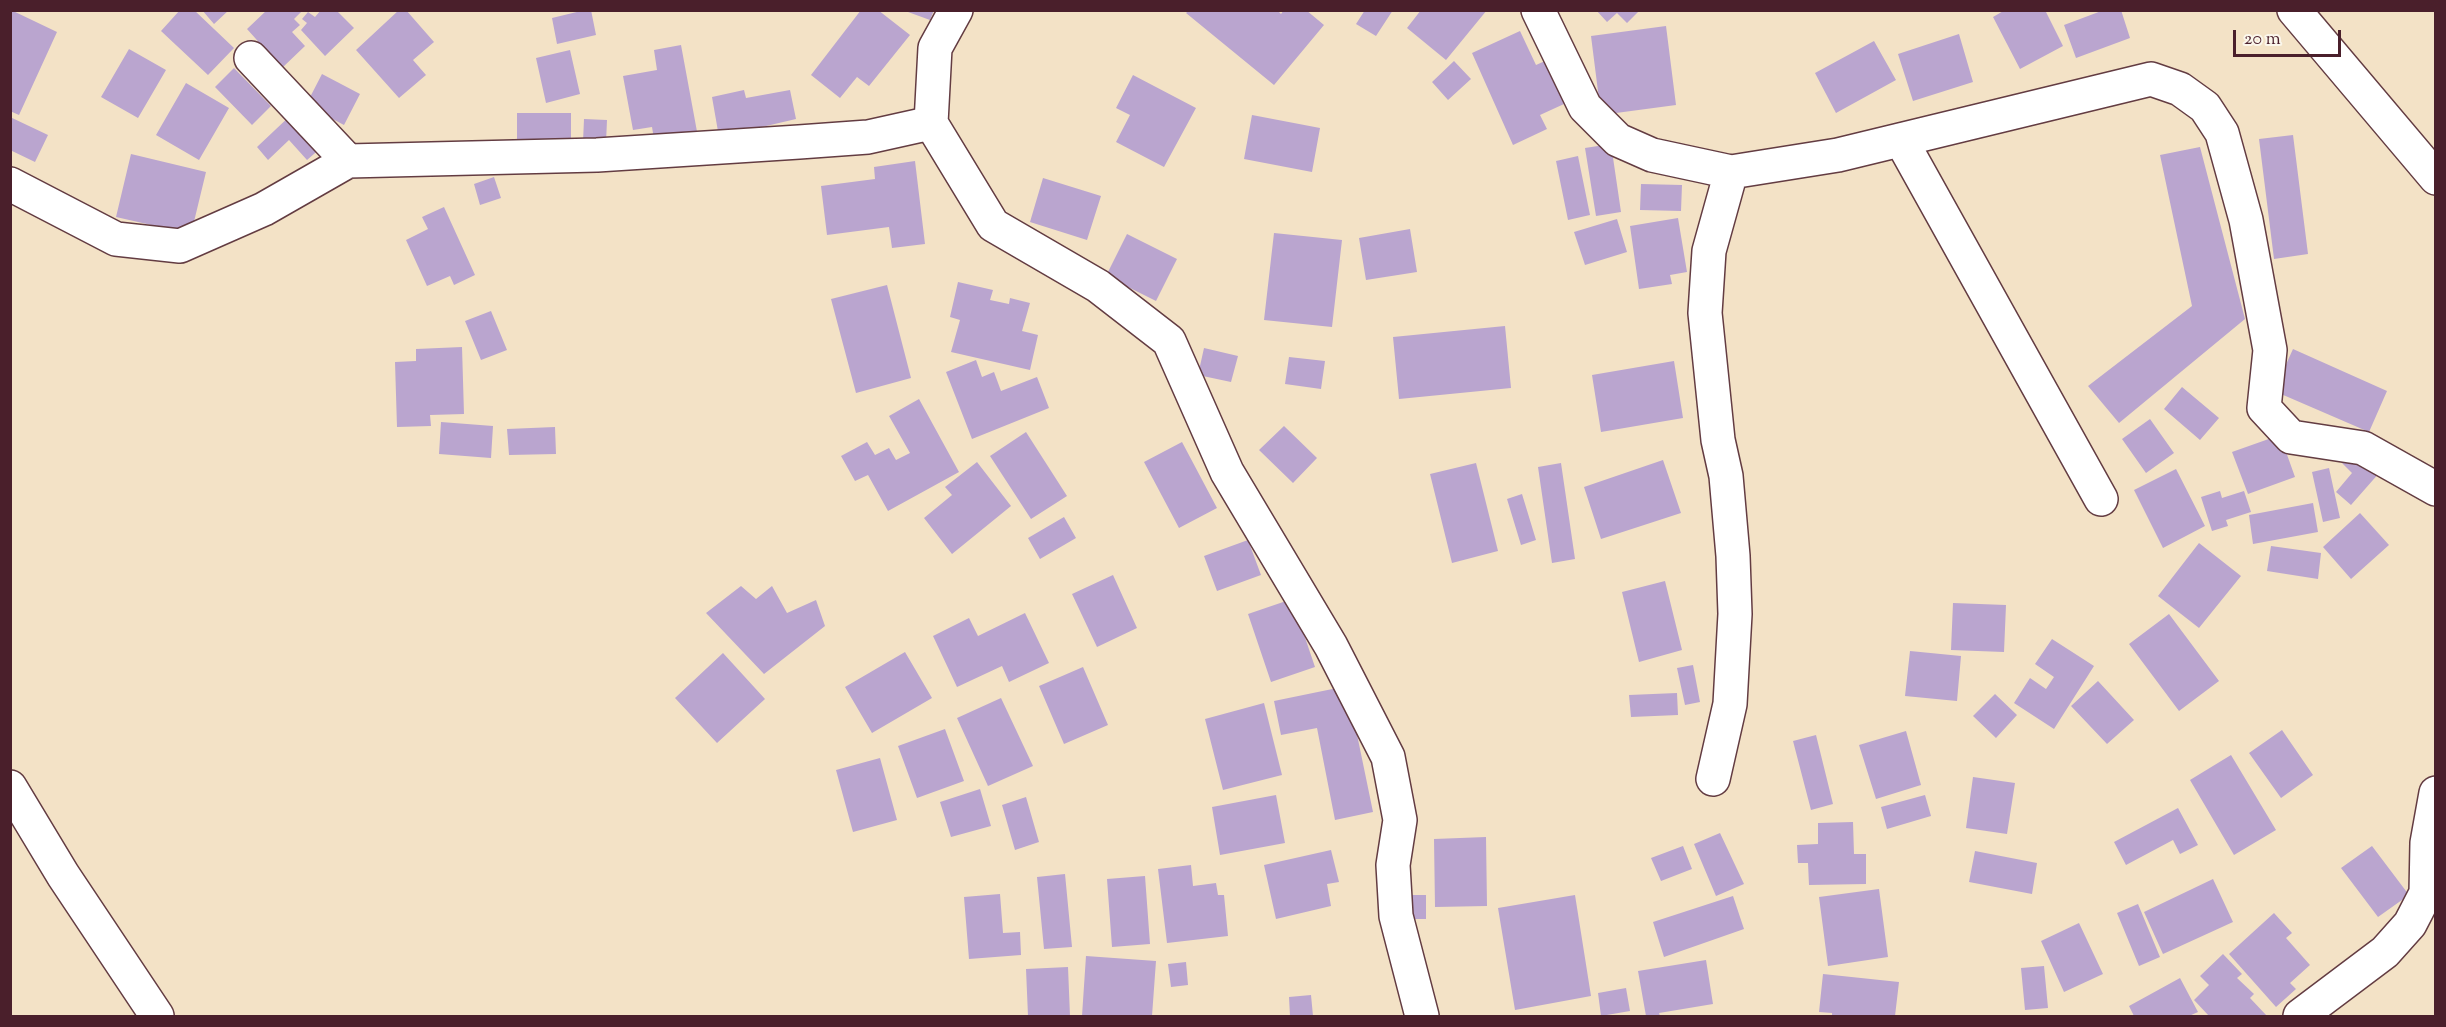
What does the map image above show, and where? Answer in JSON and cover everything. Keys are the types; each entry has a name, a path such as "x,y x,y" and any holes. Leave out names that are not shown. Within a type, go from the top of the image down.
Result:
{"street":[{"path":"956,10 935,48 930,123 993,225 1098,286 1169,341 1227,472 1331,646 1388,757 1400,820 1393,865 1396,916 1422,1017"},
{"path":"1538,10 1586,107 1618,140 1652,155 1731,172 1838,155 2151,79 2180,89 2205,107 2222,133 2246,220 2270,350 2264,408 2291,438 2363,448 2436,489"},
{"path":"2294,10 2436,178"},
{"path":"251,58 348,161"},
{"path":"10,184 116,240 180,246 264,209 348,161 597,155 799,142 868,137 930,123"},
{"path":"1901,140 2101,499"},
{"path":"1713,779 1730,704 1735,614 1726,476 1718,440 1705,313 1709,250 1731,172"},
{"path":"10,787 63,875 157,1017"},
{"path":"2301,1017 2385,952 2410,924 2426,893 2427,843 2436,793"}],"building":[{"path":"11,10 57,32 19,115 10,111"},
{"path":"180,10 194,10 234,48 208,75 161,31"},
{"path":"202,10 229,10 214,24"},
{"path":"267,10 303,10 294,19 300,25 292,32 305,46 282,68 247,29"},
{"path":"321,10 336,10 354,28 325,56 301,30 307,23 302,19 308,12 315,17"},
{"path":"399,10 406,10 434,42 413,60 426,75 399,98 356,50"},
{"path":"591,10 596,35 557,44 552,18"},
{"path":"861,10 878,10 910,35 869,86 857,77 840,98 811,75"},
{"path":"909,10 934,10 930,20 908,12"},
{"path":"1189,10 1277,10 1281,14 1284,10 1306,10 1324,25 1274,85 1186,13"},
{"path":"1365,10 1393,10 1376,36 1356,24"},
{"path":"1421,10 1487,10 1446,60 1407,28"},
{"path":"1596,10 1640,10 1627,23 1617,13 1607,22"},
{"path":"2005,10 2045,10 2063,46 2020,69 1993,17"},
{"path":"2104,10 2121,10 2130,38 2076,58 2064,25"},
{"path":"1666,26 1676,105 1601,115 1591,36"},
{"path":"1520,31 1536,65 1545,61 1564,104 1540,115 1547,129 1513,145 1472,53"},
{"path":"1959,34 1973,82 1913,101 1898,54"},
{"path":"1874,41 1896,80 1836,113 1815,73"},
{"path":"681,45 698,137 655,145 652,127 633,130 623,76 657,70 654,50"},
{"path":"129,49 166,70 138,118 101,97"},
{"path":"570,50 580,94 546,103 536,58"},
{"path":"1454,61 1471,79 1448,100 1432,82"},
{"path":"234,68 271,106 252,125 215,87"},
{"path":"322,74 360,94 344,125 306,105"},
{"path":"1133,75 1196,108 1164,167 1116,142 1130,115 1116,108"},
{"path":"186,83 229,108 199,160 156,135"},
{"path":"744,90 746,98 790,90 796,119 719,137 712,97"},
{"path":"517,113 571,113 571,141 517,141"},
{"path":"292,114 322,147 307,160 289,140 268,160 257,147"},
{"path":"1252,115 1320,128 1312,172 1244,159"},
{"path":"10,117 48,135 35,162 10,150"},
{"path":"584,119 607,120 606,143 583,142"},
{"path":"2293,135 2308,254 2274,259 2259,139"},
{"path":"1611,144 1621,212 1596,216 1585,148"},
{"path":"2200,147 2245,319 2119,423 2088,386 2192,306 2160,155"},
{"path":"131,154 206,172 191,234 116,217"},
{"path":"1578,156 1590,215 1568,220 1556,161"},
{"path":"915,161 925,244 892,248 889,227 827,235 821,186 875,179 874,167"},
{"path":"494,177 501,198 480,205 474,184"},
{"path":"1043,178 1101,196 1087,240 1030,222"},
{"path":"1641,184 1682,185 1681,211 1640,210"},
{"path":"444,207 475,275 454,285 450,276 427,286 406,240 428,229 422,217"},
{"path":"1678,218 1687,272 1670,275 1672,284 1639,289 1630,226"},
{"path":"1617,219 1627,252 1585,265 1574,232"},
{"path":"1410,229 1417,272 1366,280 1359,238"},
{"path":"1274,233 1342,240 1332,327 1264,320"},
{"path":"1127,234 1177,259 1156,301 1106,276"},
{"path":"958,282 993,290 990,300 1009,304 1010,298 1030,303 1022,331 1038,335 1030,370 951,352 960,320 950,317"},
{"path":"887,285 911,378 856,393 831,299"},
{"path":"491,311 507,350 481,360 465,321"},
{"path":"1505,326 1511,388 1399,399 1393,337"},
{"path":"462,347 464,414 430,415 431,426 397,427 395,362 416,361 416,349"},
{"path":"1204,348 1238,356 1231,382 1198,375"},
{"path":"2293,349 2387,391 2369,432 2274,391"},
{"path":"1289,357 1325,361 1321,389 1285,384"},
{"path":"976,360 982,377 994,372 1001,391 1037,377 1049,408 972,439 946,372"},
{"path":"1674,361 1683,418 1601,432 1592,375"},
{"path":"2182,387 2219,418 2200,440 2164,409"},
{"path":"919,399 959,472 888,511 868,475 855,481 841,456 867,442 875,455 889,448 896,460 910,453 889,416"},
{"path":"2150,419 2174,453 2146,473 2122,439"},
{"path":"441,422 493,426 491,458 439,454"},
{"path":"1284,426 1317,458 1293,483 1259,450"},
{"path":"555,427 556,454 509,455 507,429"},
{"path":"1026,432 1067,496 1031,519 990,456"},
{"path":"2280,435 2295,477 2248,494 2232,452"},
{"path":"1182,442 1217,508 1179,528 1144,462"},
{"path":"2353,449 2380,472 2351,505 2336,492 2352,473 2341,462"},
{"path":"1663,460 1681,513 1601,539 1584,487"},
{"path":"977,462 1011,506 952,554 924,518 952,495 945,487"},
{"path":"1476,463 1498,551 1452,563 1430,474"},
{"path":"1561,463 1575,559 1552,563 1538,467"},
{"path":"2329,468 2340,518 2323,522 2312,472"},
{"path":"2176,469 2205,526 2163,548 2134,490"},
{"path":"2220,491 2222,498 2244,491 2251,512 2226,520 2228,526 2212,531 2201,497"},
{"path":"1522,494 1536,540 1521,545 1507,499"},
{"path":"2313,503 2318,532 2253,544 2249,515"},
{"path":"2360,513 2389,545 2351,579 2323,547"},
{"path":"1064,517 1076,538 1040,559 1028,538"},
{"path":"1248,540 1261,575 1217,591 1204,556"},
{"path":"2199,543 2241,576 2199,628 2158,596"},
{"path":"2271,546 2321,553 2318,579 2267,571"},
{"path":"1113,575 1137,628 1097,647 1072,594"},
{"path":"1665,581 1682,650 1639,662 1622,592"},
{"path":"741,586 756,599 772,586 787,613 816,600 825,626 764,674 706,613"},
{"path":"1292,599 1315,667 1271,682 1248,614"},
{"path":"1953,603 2006,605 2004,652 1951,650"},
{"path":"1025,613 1049,663 1009,682 1002,666 957,687 933,636 969,618 978,636"},
{"path":"2169,614 2219,681 2179,711 2129,644"},
{"path":"2052,639 2094,666 2054,729 2014,703 2030,678 2046,689 2054,677 2035,664"},
{"path":"1910,651 1961,656 1957,701 1905,696"},
{"path":"905,652 932,698 872,733 845,687"},
{"path":"723,653 765,699 717,743 675,698"},
{"path":"1693,665 1700,702 1685,705 1677,668"},
{"path":"1083,667 1108,725 1064,744 1039,686"},
{"path":"2098,681 2134,720 2107,744 2071,706"},
{"path":"1347,686 1373,812 1335,820 1317,728 1281,735 1274,701"},
{"path":"1677,693 1678,715 1631,717 1629,695"},
{"path":"1995,694 2017,715 1996,738 1973,716"},
{"path":"1001,698 1033,766 988,786 957,718"},
{"path":"1264,703 1282,775 1223,790 1205,719"},
{"path":"945,729 964,781 917,798 898,746"},
{"path":"2282,730 2313,775 2281,798 2249,753"},
{"path":"1906,731 1921,785 1876,799 1859,745"},
{"path":"1816,735 1833,804 1811,810 1793,741"},
{"path":"2231,755 2276,830 2234,855 2190,780"},
{"path":"880,758 897,820 853,832 836,770"},
{"path":"1973,777 2015,783 2007,834 1966,828"},
{"path":"980,789 991,826 951,837 940,802"},
{"path":"1276,795 1285,843 1220,855 1212,807"},
{"path":"1925,795 1931,816 1887,829 1881,807"},
{"path":"1026,797 1039,842 1015,850 1002,805"},
{"path":"2178,808 2198,845 2180,854 2173,840 2126,865 2114,842"},
{"path":"1853,822 1854,854 1866,854 1866,884 1809,885 1808,863 1798,863 1797,845 1818,844 1818,823"},
{"path":"1720,833 1744,884 1716,896 1694,844"},
{"path":"1486,837 1487,906 1435,907 1434,839"},
{"path":"1683,846 1692,869 1661,881 1651,858"},
{"path":"2372,846 2409,895 2378,917 2341,868"},
{"path":"1331,850 1339,882 1327,884 1331,906 1276,919 1264,865"},
{"path":"1975,851 2037,863 2032,894 1969,882"},
{"path":"1191,865 1193,886 1216,883 1218,895 1224,895 1228,936 1167,943 1158,869"},
{"path":"1065,874 1072,947 1044,949 1037,877"},
{"path":"1145,876 1150,944 1112,947 1107,879"},
{"path":"2213,879 2233,922 2163,954 2144,912"},
{"path":"1879,889 1888,957 1828,966 1819,897"},
{"path":"1000,894 1003,933 1020,932 1021,955 969,959 964,897"},
{"path":"1409,895 1426,895 1426,919 1407,919"},
{"path":"1575,895 1591,996 1515,1010 1498,908"},
{"path":"1733,896 1744,929 1664,957 1653,922"},
{"path":"2138,904 2160,957 2139,966 2117,913"},
{"path":"2274,913 2292,933 2286,938 2310,965 2290,983 2296,989 2276,1007 2229,954"},
{"path":"2079,923 2103,974 2064,992 2041,941"},
{"path":"2223,954 2242,974 2237,978 2254,994 2250,998 2267,1016 2209,1016 2194,1000 2209,985 2200,976"},
{"path":"1086,956 1156,961 1152,1016 1082,1016"},
{"path":"1706,960 1713,1004 1659,1013 1660,1016 1646,1016 1638,971"},
{"path":"1186,962 1188,985 1171,987 1168,964"},
{"path":"2044,966 2048,1008 2025,1010 2021,968"},
{"path":"1068,967 1070,1016 1028,1016 1026,969"},
{"path":"1823,974 1899,982 1895,1016 1832,1016 1832,1013 1819,1012"},
{"path":"2180,978 2198,1012 2189,1016 2134,1016 2129,1006"},
{"path":"1626,988 1630,1011 1601,1016 1598,993"},
{"path":"1311,995 1313,1016 1290,1016 1289,997"}]}
